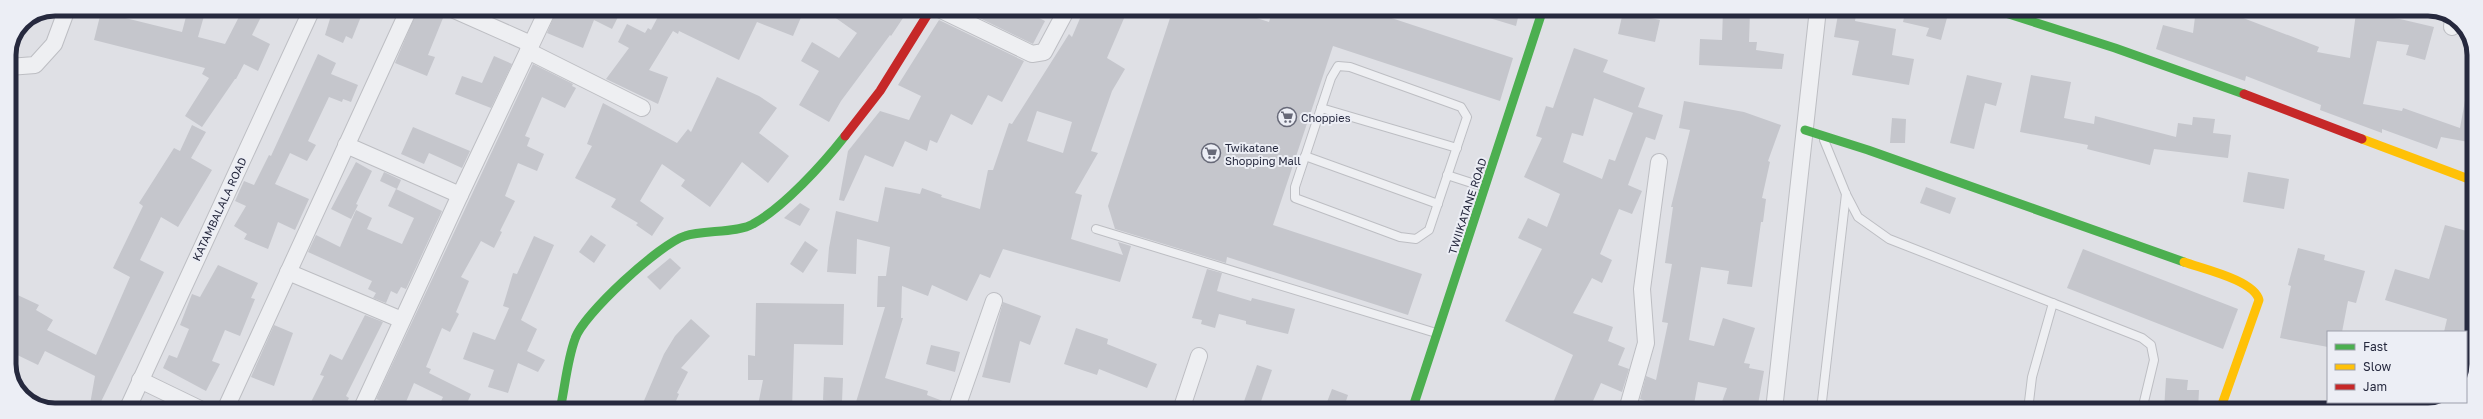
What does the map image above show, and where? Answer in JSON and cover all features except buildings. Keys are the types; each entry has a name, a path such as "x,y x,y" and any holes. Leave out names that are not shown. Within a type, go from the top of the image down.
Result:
{"street":[{"path":"16,66 35,65 54,44 64,16"},
{"name":"KATAMBALALA ROAD","path":"130,403 309,16"},
{"path":"228,403 405,16"},
{"path":"466,16 530,48 642,108"},
{"path":"364,403 545,16"},
{"path":"561,403 575,337 595,311 635,271 661,249 684,236 752,225 782,204 841,141 880,91 927,16"},
{"path":"953,16 1032,54 1044,52 1062,16"},
{"name":"TWIIKATANE ROAD","path":"1414,403 1439,334 1541,16"},
{"path":"1775,403 1817,16"},
{"path":"2015,16 2179,69 2336,131 2467,178"},
{"path":"1805,130 1868,150 2007,201 2246,284 2254,289 2259,295 2260,303 2223,403"},
{"path":"346,146 460,195"},
{"path":"1629,403 1646,343 1642,289 1660,162"},
{"path":"288,272 402,320"},
{"path":"958,403 994,301"},
{"path":"1183,403 1199,356"},
{"path":"140,380 188,403"}],"lane":[{"path":"1338,66 1350,67 1461,107 1467,117 1429,230 1416,239 1400,237 1306,204 1295,198 1295,187 1321,108 1331,78 1338,66"},
{"path":"1321,108 1457,148"},
{"path":"1822,136 1846,194 1858,216 1889,239 2142,338 2151,345 2154,360 2144,403"},
{"path":"1305,156 1438,204"},
{"path":"1447,175 1485,188"},
{"path":"1822,403 1846,194"},
{"path":"1096,229 1439,334"},
{"path":"2029,403 2032,378 2053,303"}],"traffic: fast":[{"path":"1414,403 1541,16"},
{"path":"2015,16 2115,48 2244,94"},
{"path":"1805,130 1868,150 2184,262"},
{"path":"561,403 572,347 581,328 607,298 641,265 674,241 685,236 739,229 753,224 790,196 826,159 845,136"}],"traffic: slow":[{"path":"2362,139 2467,178"},
{"path":"2184,262 2238,281 2255,293 2259,300 2222,403"}],"traffic: jam":[{"path":"845,136 880,91 927,16"},
{"path":"2244,94 2362,139"}],"place":[{"name":"Choppies","path":"1287,117"},
{"name":"Twikatane Shopping Mall","path":"1211,153"}]}
